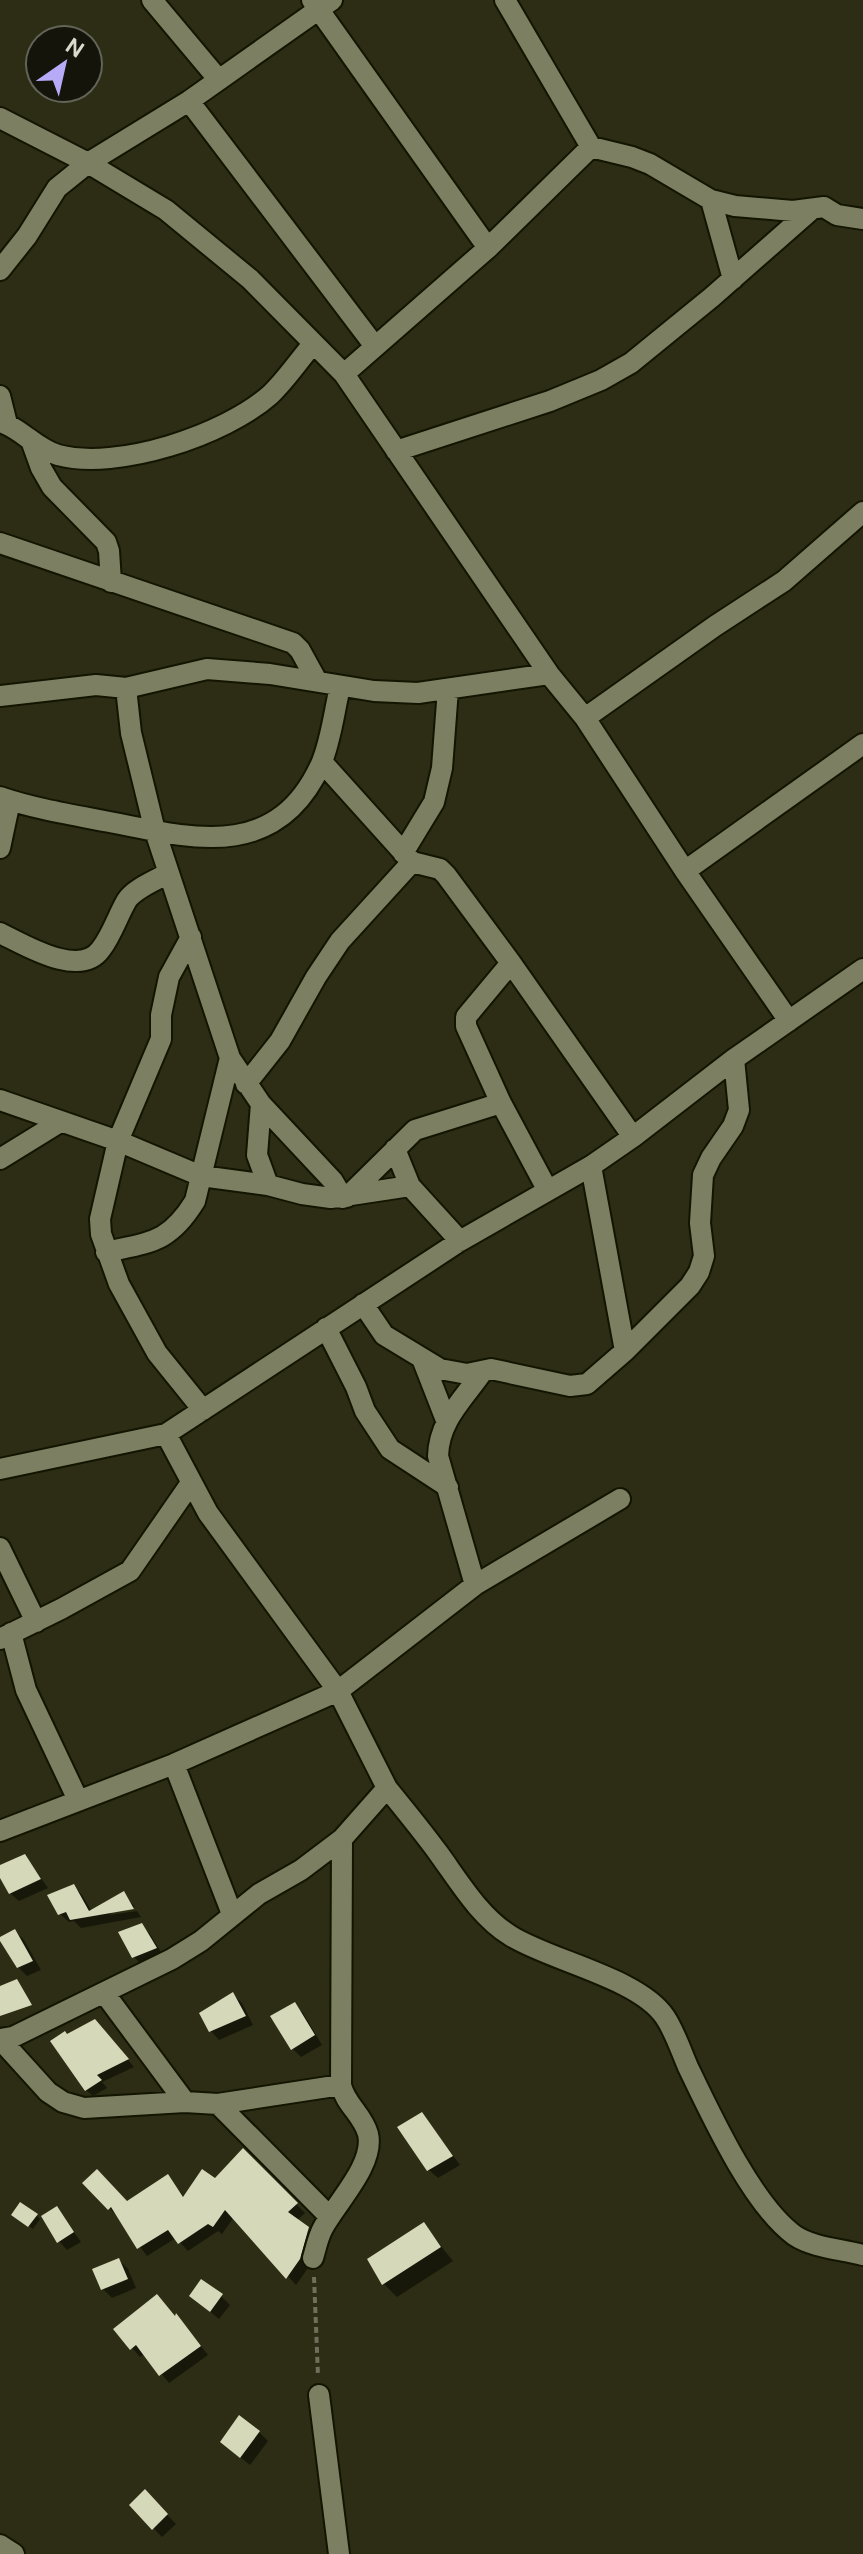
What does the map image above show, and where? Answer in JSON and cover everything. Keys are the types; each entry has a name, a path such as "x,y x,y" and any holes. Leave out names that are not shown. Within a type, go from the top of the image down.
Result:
{"street":[{"path":"152,0 219,80"},
{"path":"505,0 591,147 650,164 711,200 758,210 811,210 824,207 837,215 863,219"},
{"path":"0,270 27,236 57,188 88,163 219,80 321,3 488,248"},
{"path":"189,101 374,345"},
{"path":"0,118 88,163 166,210 250,279 344,374 549,674 585,718 685,871 789,1021"},
{"path":"344,374 488,248 591,147"},
{"path":"711,200 733,279"},
{"path":"396,451 550,401 601,380 631,363 811,210"},
{"path":"0,396 4,423 32,443 58,455 111,459 153,451 228,423 246,413 271,393 313,344"},
{"path":"32,443 52,487 106,542 111,582"},
{"path":"585,718 784,581 863,512"},
{"path":"0,543 293,643 317,681"},
{"path":"0,696 96,685 126,688 207,669 317,681 340,687 418,693 549,674"},
{"path":"0,848 5,799 155,831 213,839 267,826 287,811 307,789 322,762 340,687"},
{"path":"126,688 131,733 155,831 230,1058 261,1104 345,1197"},
{"path":"246,1084 280,1041 340,941 408,857 434,802 442,768 448,689"},
{"path":"685,871 863,744"},
{"path":"322,762 408,857 440,869 511,963 633,1137"},
{"path":"0,933 43,954 77,962 89,961 101,950 127,901 168,873"},
{"path":"191,937 169,977 161,1015 161,1039 118,1141 100,1219 106,1252 119,1284 157,1353 203,1410"},
{"path":"511,963 466,1017 466,1026 501,1103 547,1189"},
{"path":"0,1469 166,1434 460,1241 591,1166 734,1059 863,969"},
{"path":"106,1252 156,1241 173,1232 195,1201 230,1058"},
{"path":"363,1304 384,1335 423,1361 449,1372 467,1374 500,1369 570,1386 587,1384 690,1286 699,1272 704,1256 700,1223 703,1175 733,1126 739,1110 734,1059"},
{"path":"0,1100 118,1141 201,1176 268,1185 318,1197 345,1197 410,1186"},
{"path":"345,1197 415,1130 501,1103"},
{"path":"261,1104 257,1155 268,1185"},
{"path":"0,1159 60,1122"},
{"path":"395,1149 410,1186 460,1241"},
{"path":"234,1180 257,1155"},
{"path":"591,1166 625,1351"},
{"path":"326,1328 377,1432 399,1457 448,1487"},
{"path":"423,1361 446,1420"},
{"path":"475,1585 438,1456 446,1420 483,1371"},
{"path":"166,1434 208,1513 338,1691 387,1788 473,1901 511,1936 647,1999 665,2016 703,2098 754,2191 770,2212 794,2235 810,2243 863,2255"},
{"path":"78,1800 26,1690 6,1636 130,1571 191,1483"},
{"path":"0,1831 174,1764 338,1691 475,1585 620,1499"},
{"path":"0,1548 36,1622"},
{"path":"174,1764 232,1914"},
{"path":"0,2039 13,2037 105,1994 201,1941 259,1894 301,1870 342,1839 387,1788"},
{"path":"313,2258 321,2231 360,2171 369,2151 368,2133 359,2115 343,2097 341,2085 342,1839"},
{"path":"105,1994 185,2102"},
{"path":"0,2039 48,2092 63,2102 84,2108 185,2102 218,2104 341,2085"},
{"path":"218,2104 330,2217"},
{"path":"319,2395 339,2554"},
{"path":"0,2545 14,2554"}],"path":[{"path":"313,2258 319,2395"}],"building":[{"path":"25,1854 41,1879 9,1894 0,1878 0,1865"},
{"path":"74,1884 89,1911 124,1891 134,1909 70,1920 66,1912 58,1915 47,1895"},
{"path":"142,1923 157,1948 132,1958 118,1932"},
{"path":"15,1929 33,1961 17,1968 0,1941 0,1937"},
{"path":"17,1979 32,2005 0,2016 0,1986"},
{"path":"233,1992 246,2016 209,2032 199,2013"},
{"path":"295,2002 315,2035 291,2050 270,2016"},
{"path":"95,2019 129,2059 97,2075 102,2080 85,2091 50,2041"},
{"path":"422,2112 453,2156 427,2171 397,2127"},
{"path":"243,2148 298,2203 288,2212 309,2227 300,2259 286,2279 225,2210 213,2227 208,2224 178,2244 168,2230 137,2249 111,2207 108,2210 82,2183 97,2169 127,2201 168,2174 183,2197 202,2169 215,2178"},
{"path":"20,2202 38,2214 28,2227 11,2215"},
{"path":"57,2206 74,2232 57,2243 41,2216"},
{"path":"424,2222 441,2247 382,2285 367,2259"},
{"path":"119,2258 128,2279 101,2290 92,2269"},
{"path":"201,2279 223,2294 210,2312 189,2296"},
{"path":"157,2294 201,2346 159,2376 136,2345 130,2350 113,2329"},
{"path":"239,2415 260,2431 240,2458 220,2442"},
{"path":"145,2489 168,2514 152,2530 129,2505"}]}
